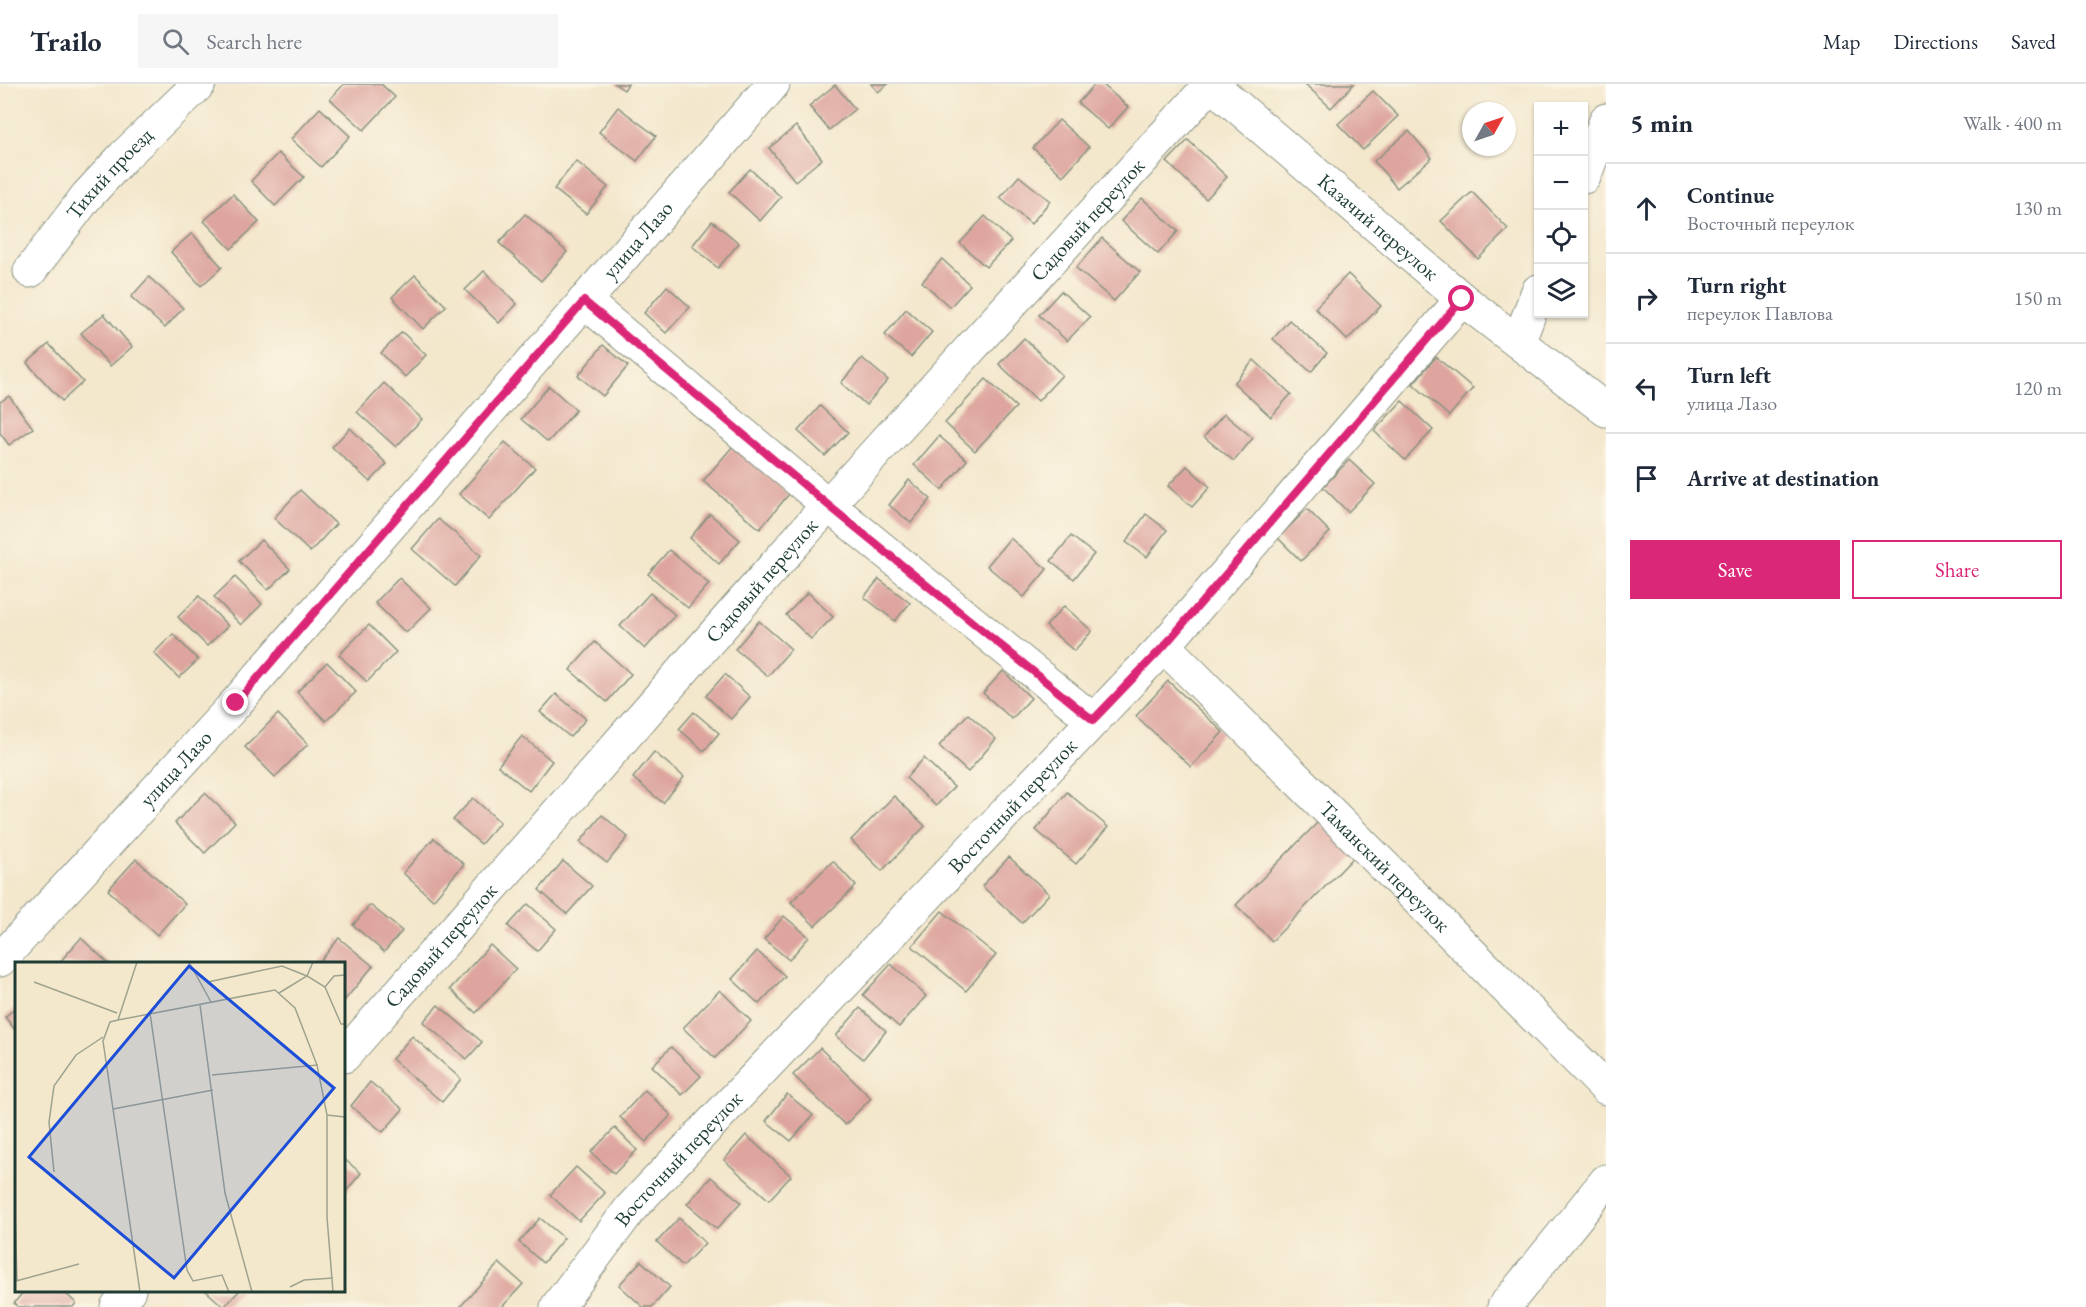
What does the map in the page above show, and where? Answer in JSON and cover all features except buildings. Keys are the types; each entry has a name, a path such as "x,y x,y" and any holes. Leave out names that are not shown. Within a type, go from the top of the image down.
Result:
{"street":[{"name":"Тихий проезд","path":"30,271 86,197 200,84"},
{"name":"улица Лазо","path":"0,960 236,703 773,84"},
{"name":"Казачий переулок","path":"1211,84 1462,299 1606,410"},
{"name":"Садовый переулок","path":"345,1055 828,505 1211,84"},
{"path":"1588,167 1606,120"},
{"name":"Восточный переулок","path":"557,1307 631,1208 1164,646 1462,299"},
{"path":"584,301 828,505 1093,720"},
{"path":"1519,341 1534,304"},
{"name":"Таманский переулок","path":"1164,646 1606,1088"},
{"path":"1504,1307 1606,1181"},
{"path":"117,1307 128,1292"}],"route":[{"path":"236,703 584,301 828,505 1093,720 1164,646 1462,299"}]}
